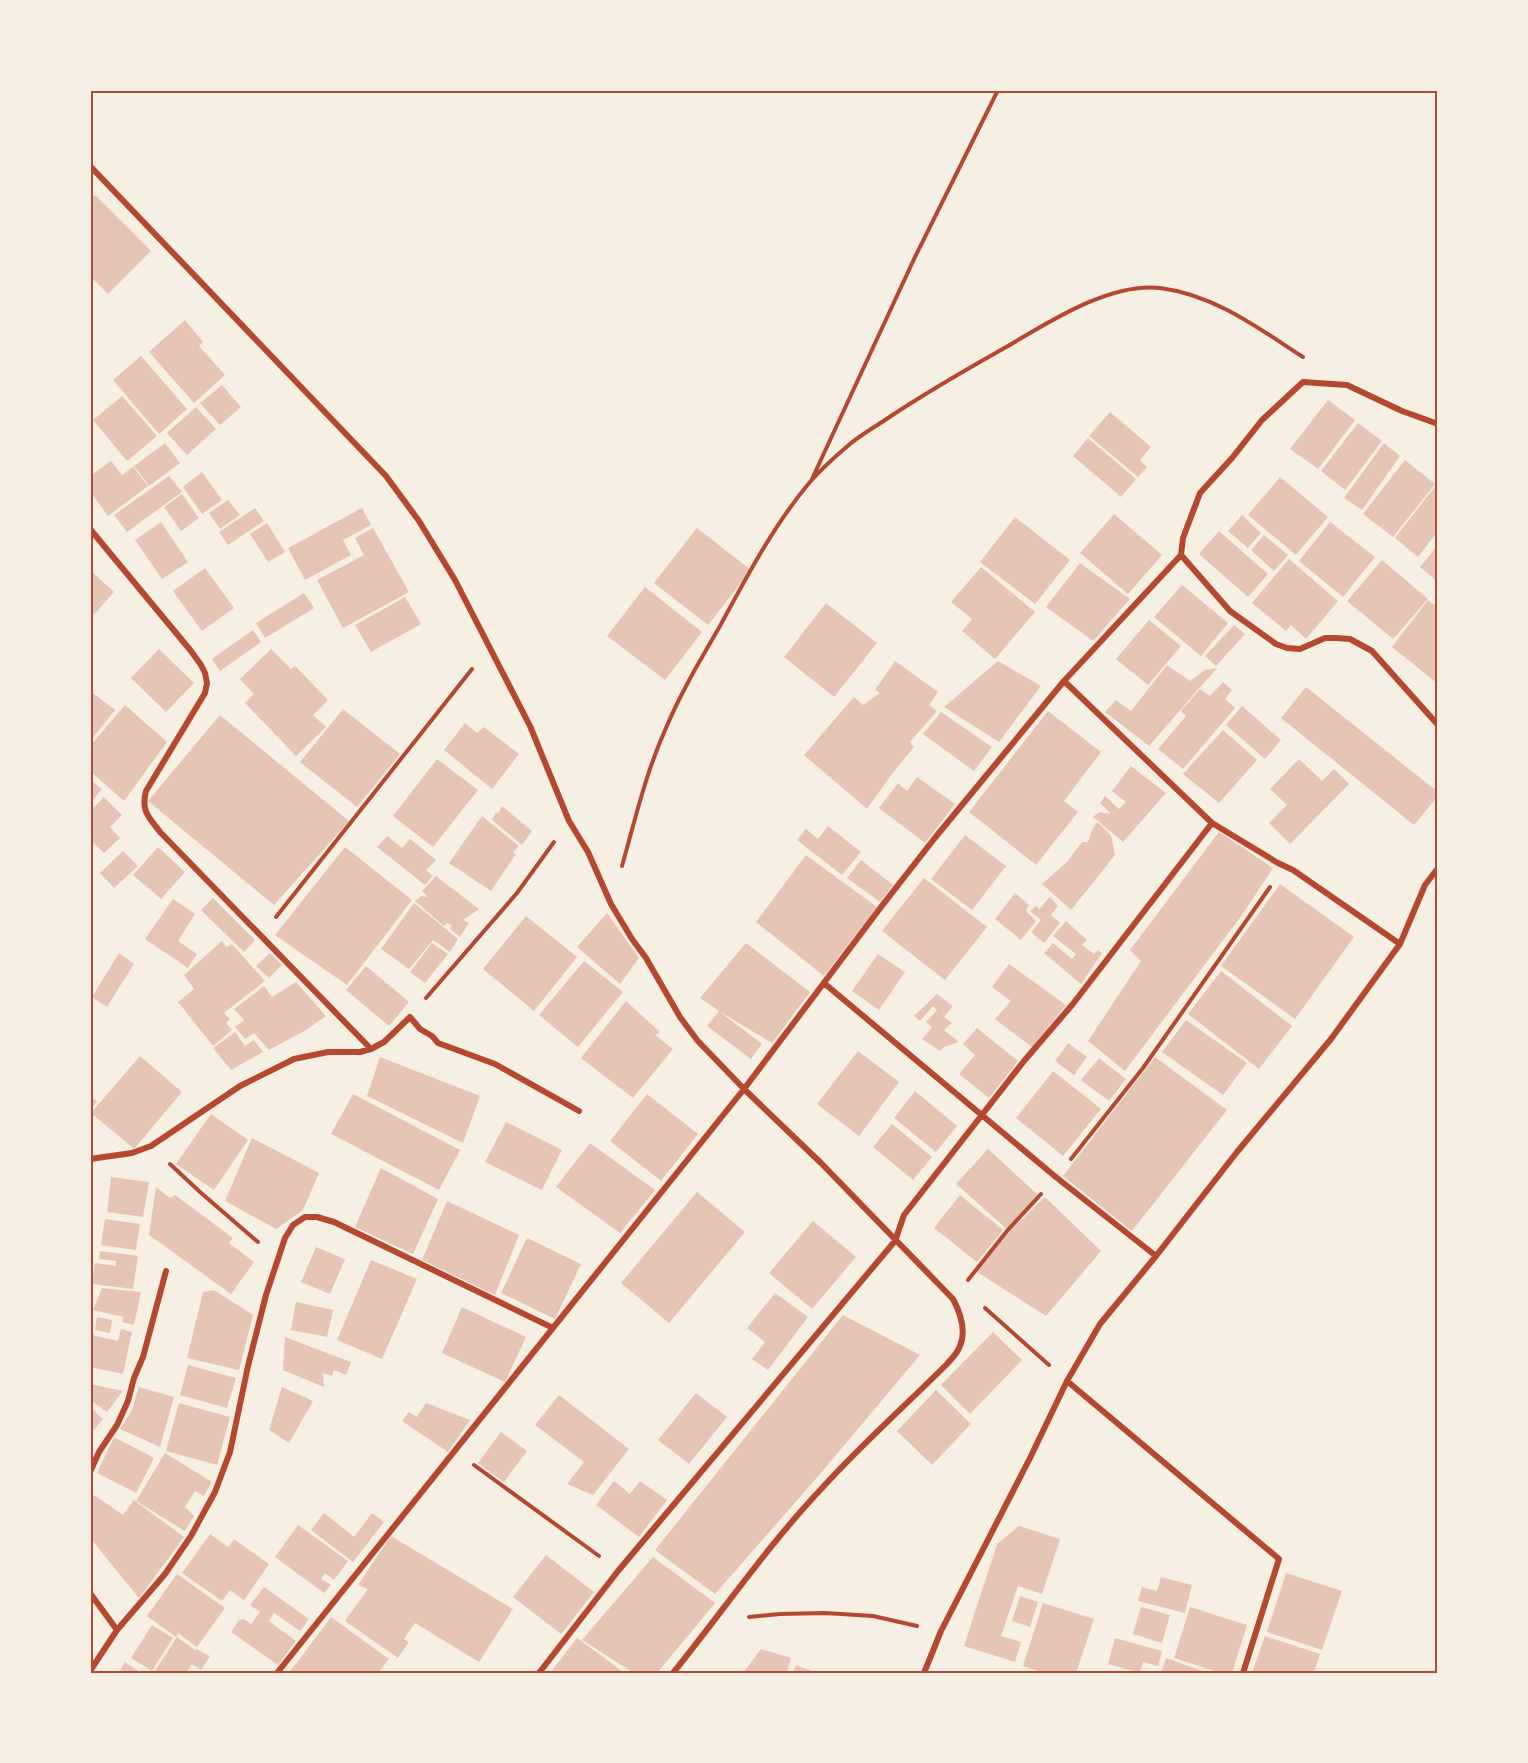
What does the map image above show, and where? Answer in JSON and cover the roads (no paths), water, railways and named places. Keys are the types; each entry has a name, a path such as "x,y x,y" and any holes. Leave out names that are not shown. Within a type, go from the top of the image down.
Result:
{"street":[{"path":"90,166 386,476 419,521 455,580 530,726 569,821 588,852 611,904 697,1040 953,1299 961,1314 963,1331 959,1348 940,1372 822,1487 748,1576 673,1673"},
{"path":"277,1673 744,1089 934,839 1064,681 1181,555 1183,538 1200,493 1262,420 1303,382 1347,385 1402,411 1438,424"},
{"path":"90,529 191,651 201,665 207,683 200,702 146,791 143,804 145,812 160,832 371,1049"},
{"path":"1181,555 1230,611 1276,644 1300,649 1325,639 1350,639 1372,651 1438,724"},
{"path":"1064,681 1212,823 1293,870 1400,944"},
{"path":"539,1673 618,1571 895,1241 904,1215 1024,1061 1072,1005 1212,823"},
{"path":"924,1673 941,1631 1067,1381 1100,1324 1156,1257 1237,1152 1332,1039 1400,944 1425,885 1438,868"},
{"path":"825,984 1057,1178 1156,1257"},
{"path":"90,1159 132,1153 152,1146 240,1086 294,1059 327,1052 360,1052 371,1049 384,1042 410,1017 420,1029 432,1036 438,1043 495,1064 579,1111"},
{"path":"90,1671 117,1630 165,1574 206,1511 223,1474 230,1452 248,1366 278,1258 285,1238 294,1225 305,1217 317,1217 334,1222 553,1328"},
{"path":"90,1473 99,1452 117,1425 128,1401 143,1357 166,1271"},
{"path":"1067,1381 1279,1559 1243,1673"},
{"path":"90,1593 117,1630"}]}
